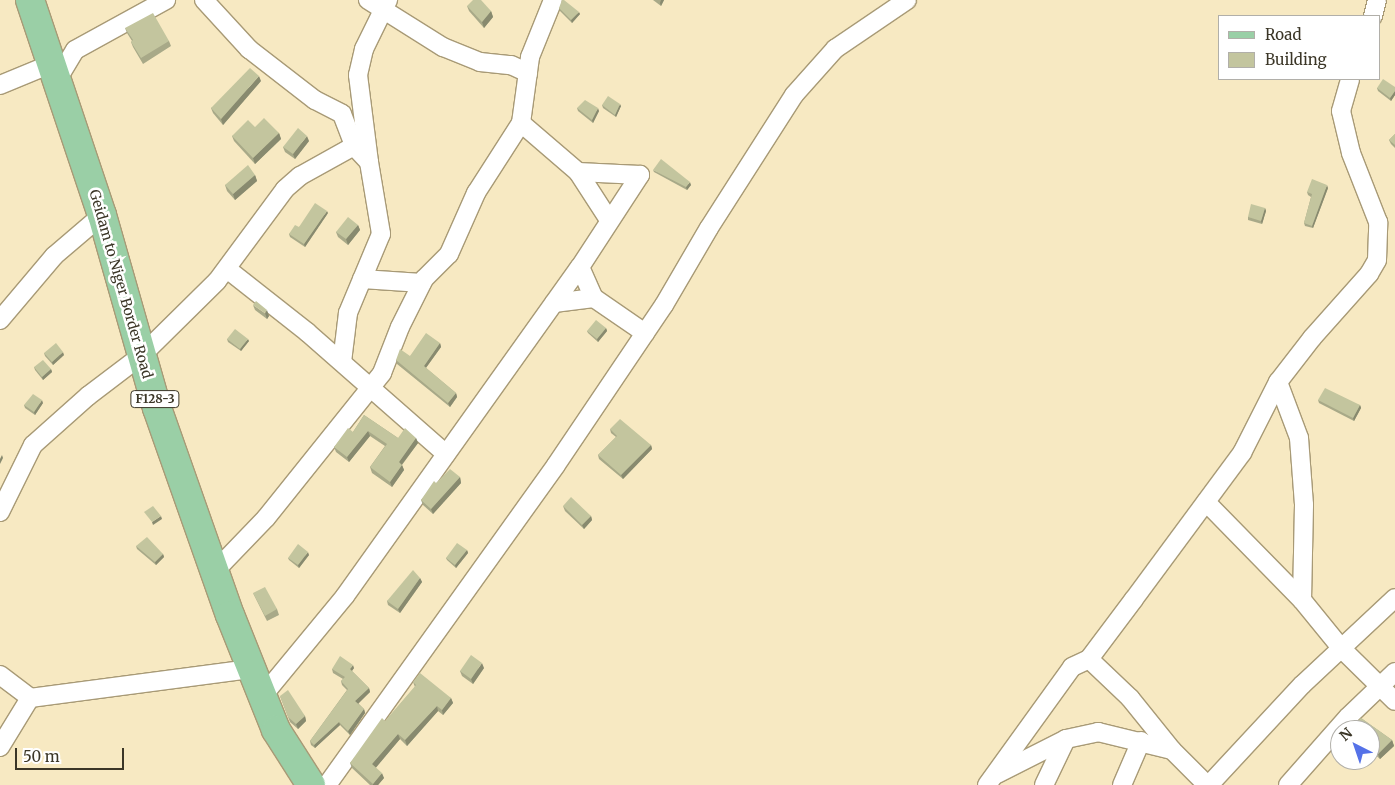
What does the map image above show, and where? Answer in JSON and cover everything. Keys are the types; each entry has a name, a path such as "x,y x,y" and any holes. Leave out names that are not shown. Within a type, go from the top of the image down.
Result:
{"main road":[{"name":"Geidam to Niger Border Road","path":"30,0 102,215 142,355 214,572 261,698 293,762 310,785"}],"street":[{"path":"0,85 54,72 75,50 166,0"},
{"path":"204,0 263,60 315,100 342,114 354,146 369,162"},
{"path":"368,0 385,6 443,47 480,62 511,65 528,73"},
{"path":"214,572 266,518 382,373 422,283 449,254 476,193 521,124 528,73 540,26 553,0"},
{"path":"326,785 556,465 645,333 794,95 835,49 906,0"},
{"path":"1372,15 1377,0"},
{"path":"342,362 348,313 381,234 369,162 358,75 364,49 385,6"},
{"path":"991,780 1072,666 1089,659 1206,502 1242,453 1278,382 1312,338 1369,274 1377,260 1378,222 1351,153 1341,112 1350,80"},
{"path":"521,124 578,172 609,220"},
{"path":"0,512 33,445 88,396 142,355 227,269 285,189 300,176 354,146"},
{"path":"261,698 345,596 580,267 640,175 578,172"},
{"path":"0,320 54,256 102,215"},
{"path":"580,267 594,298 645,333"},
{"path":"227,269 342,362 446,454"},
{"path":"362,279 422,283"},
{"path":"554,303 594,298"},
{"path":"1278,382 1299,438 1304,505 1302,600"},
{"path":"1206,502 1302,600 1342,649 1395,701"},
{"path":"1089,659 1130,698 1172,750 1208,785 1302,684 1395,598"},
{"path":"0,675 30,698 55,697 250,669"},
{"path":"1288,785 1379,686 1395,672"},
{"path":"0,747 30,698"},
{"path":"991,780 1066,739 1098,732 1142,741 1172,750"},
{"path":"1044,785 1066,739"},
{"path":"1122,785 1142,741"}],"building":[{"path":"473,0 481,0 491,11 482,22 467,6"},
{"path":"562,0 579,12 571,20 559,8"},
{"path":"153,13 169,41 141,58 125,28"},
{"path":"250,68 259,76 221,119 211,108"},
{"path":"1383,79 1395,87 1395,91 1390,98 1377,88"},
{"path":"608,96 620,104 615,115 602,105"},
{"path":"585,100 598,108 592,120 577,108"},
{"path":"264,118 279,133 253,158 232,136 248,120 255,127"},
{"path":"298,128 307,136 293,154 283,147"},
{"path":"1395,134 1395,145 1389,140"},
{"path":"661,159 690,182 686,187 653,170"},
{"path":"248,165 255,175 233,194 225,185"},
{"path":"1312,179 1327,185 1312,226 1304,223 1312,194 1307,192"},
{"path":"315,203 327,211 304,244 289,234 295,225 299,227"},
{"path":"1251,204 1265,208 1261,221 1248,217"},
{"path":"348,217 358,225 346,239 336,232"},
{"path":"256,301 267,310 265,313 253,305"},
{"path":"596,320 606,328 597,339 587,331"},
{"path":"235,329 248,339 240,349 227,339"},
{"path":"426,333 440,343 424,366 456,393 448,403 396,360 400,349 410,356"},
{"path":"56,343 63,352 52,362 44,353"},
{"path":"43,360 51,369 42,377 34,367"},
{"path":"1325,388 1360,405 1353,418 1318,400"},
{"path":"33,394 42,400 34,412 24,405"},
{"path":"364,415 398,438 405,428 416,438 399,462 402,465 390,482 370,467 387,444 368,431 347,457 334,447 348,428 353,432"},
{"path":"620,419 651,445 621,475 598,455 617,436 610,429"},
{"path":"450,469 460,477 431,509 421,500 434,481 436,483"},
{"path":"571,497 591,516 582,525 563,506"},
{"path":"153,506 161,516 152,522 144,512"},
{"path":"147,537 163,554 155,562 136,546"},
{"path":"457,543 467,550 455,565 446,558"},
{"path":"298,544 308,552 298,565 288,558"},
{"path":"413,570 420,578 398,609 387,601"},
{"path":"265,587 277,609 265,616 253,593"},
{"path":"471,655 482,663 471,679 460,671"},
{"path":"340,656 353,665 350,669 369,688 355,701 364,709 348,731 339,722 314,745 310,741 348,689 341,681 345,677 332,669"},
{"path":"420,673 451,698 442,710 437,706 405,740 398,734 372,764 382,773 373,784 350,763 382,718 385,721 416,685 413,682"},
{"path":"288,690 305,716 296,724 288,717 280,696"},
{"path":"1380,731 1392,740 1380,752"}]}
